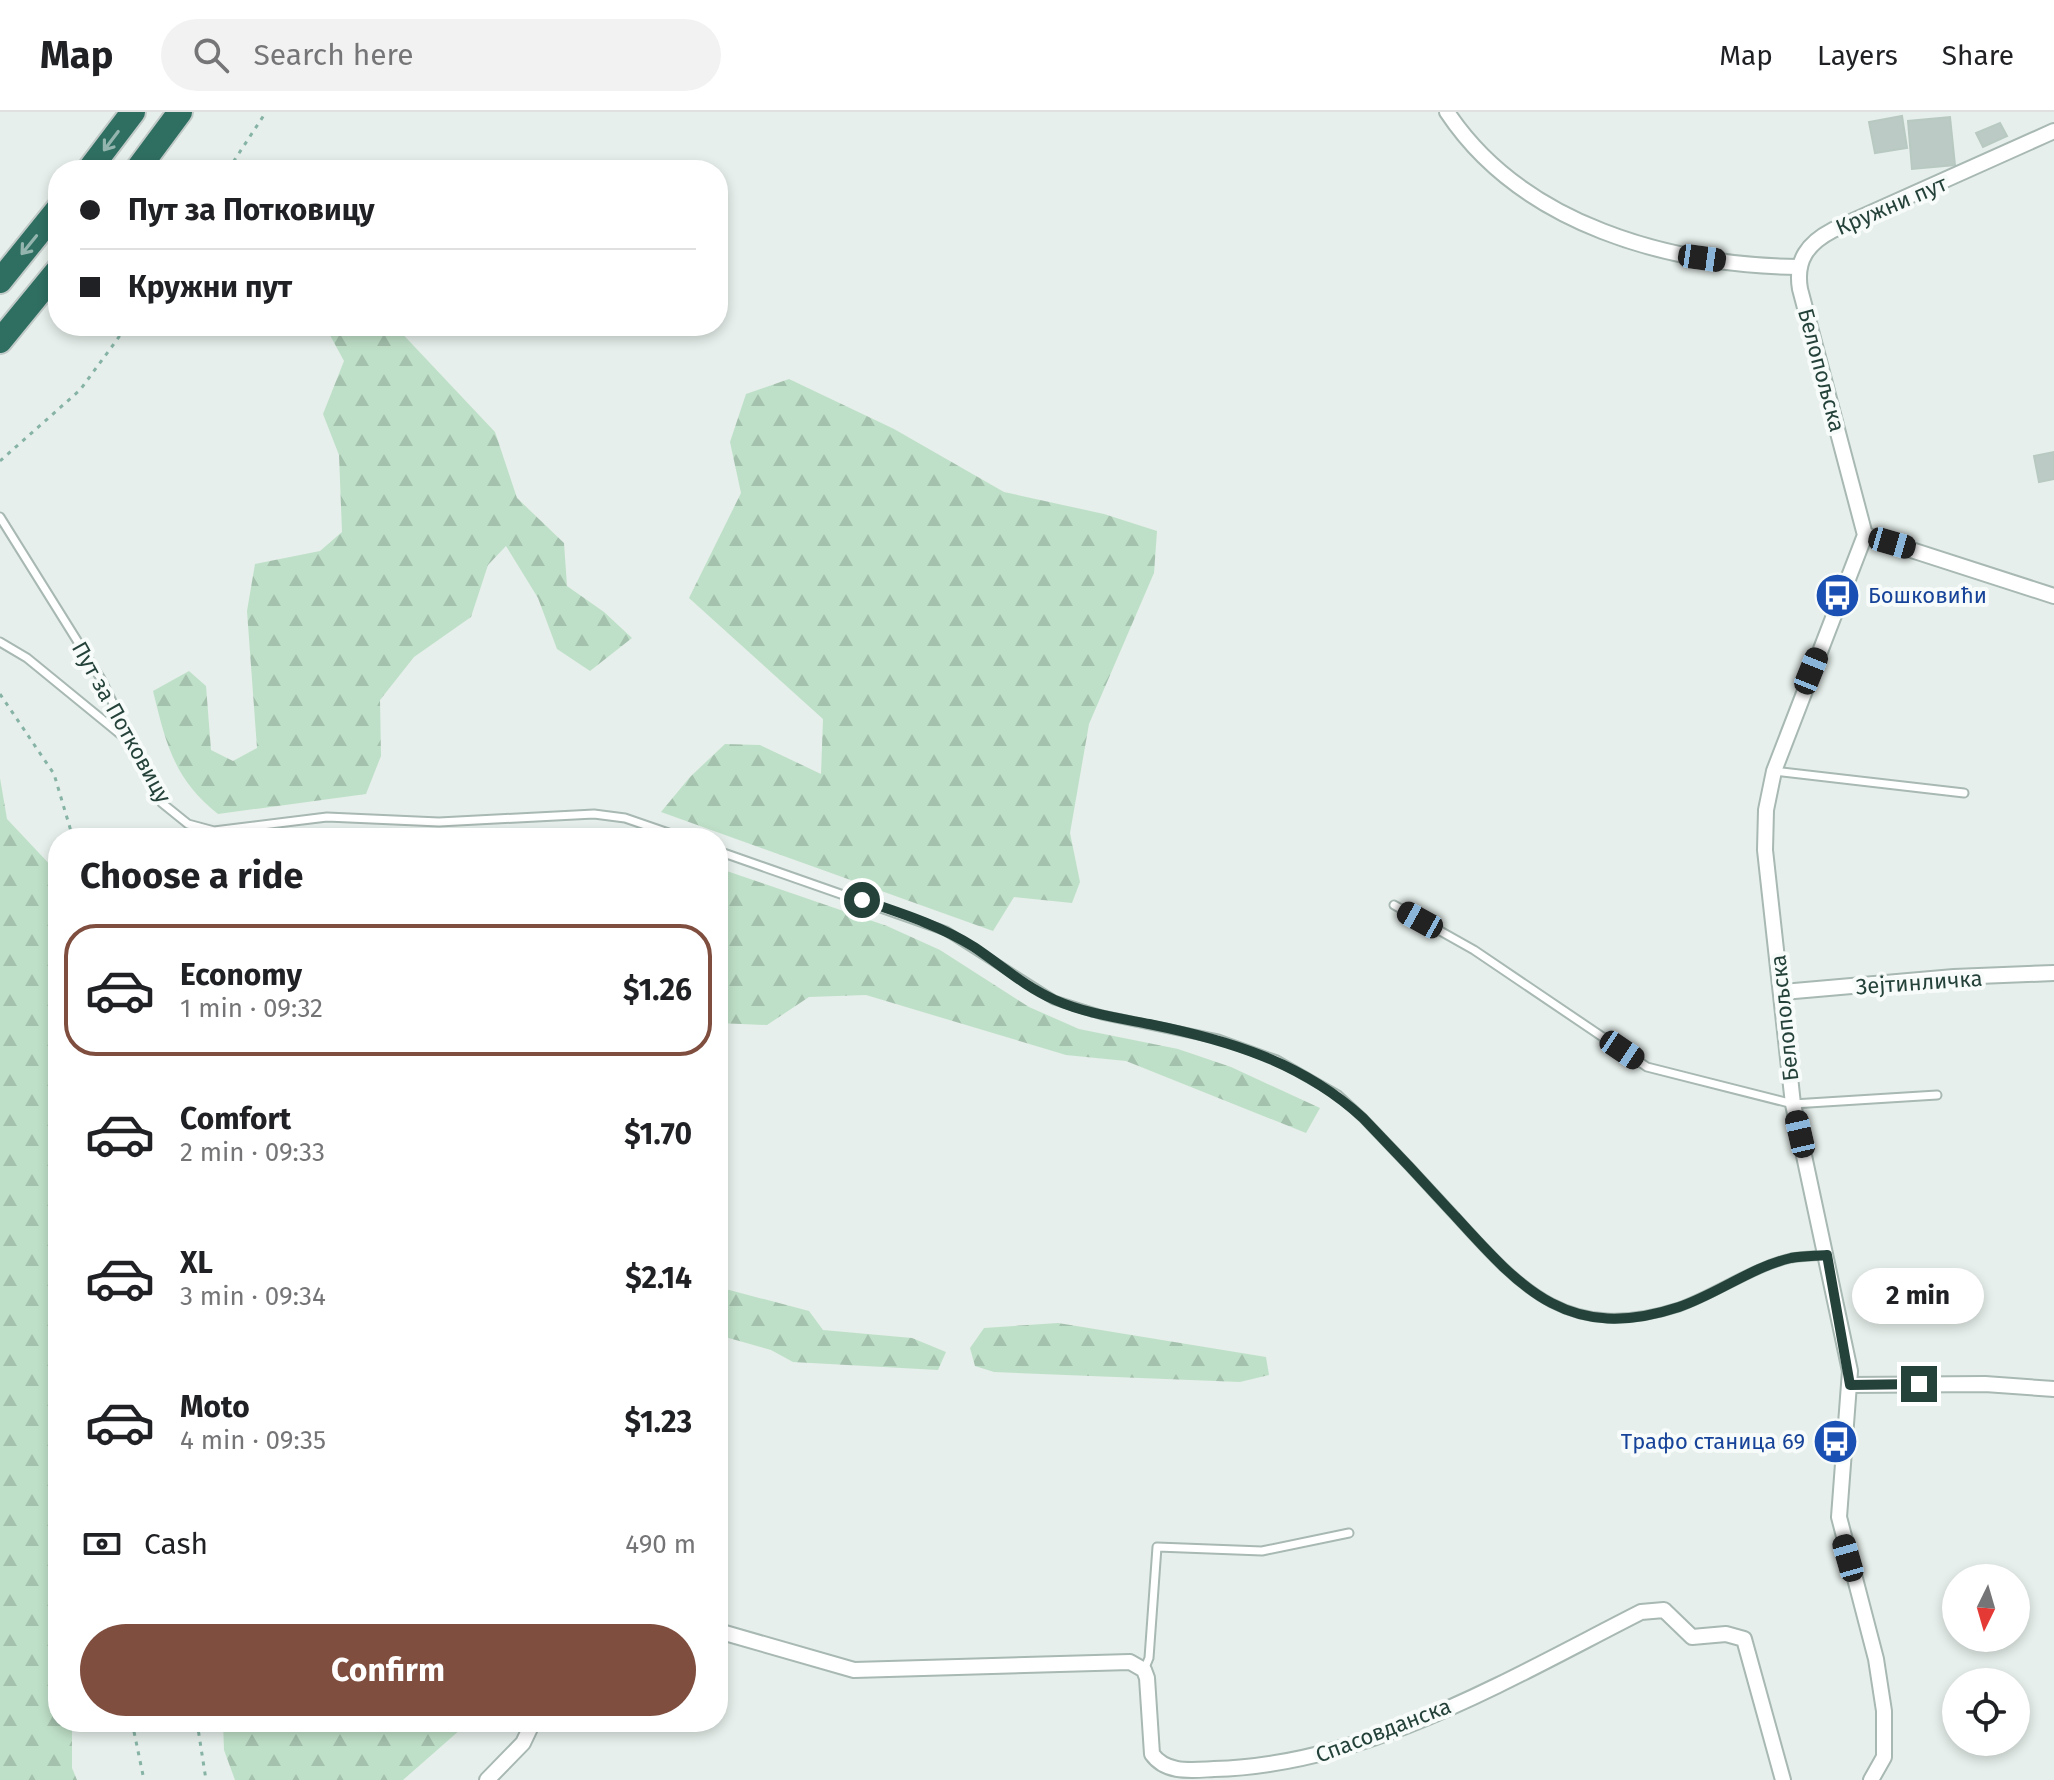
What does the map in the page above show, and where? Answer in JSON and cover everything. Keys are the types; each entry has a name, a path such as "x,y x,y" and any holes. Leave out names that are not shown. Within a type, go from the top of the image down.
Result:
{"highway":[{"path":"97,160 133,112"},
{"path":"144,160 180,112"},
{"path":"0,281 48,221"},
{"path":"0,341 48,282"}],"street":[{"path":"1447,112 1459,130 1502,175 1589,225 1639,243 1702,258 1798,267"},
{"name":"Кружни пут","path":"1798,267 1806,251 1833,230 2054,131"},
{"name":"Белопољска","path":"1798,267 1800,289 1865,535 1774,771 1766,810 1765,850 1793,1104 1827,1255 1850,1385 1841,1463 1839,1517 1876,1659 1882,1697 1885,1750 1871,1780"},
{"path":"1865,535 2054,596"},
{"name":"Зејтинличка","path":"1783,992 1954,977 2054,973"},
{"path":"1850,1385 1985,1384 2054,1389"},
{"name":"Спасовданска","path":"1144,1670 1149,1688 1151,1746 1161,1765 1196,1770 1280,1764 1319,1756 1392,1730 1479,1692 1641,1612 1664,1610 1692,1637 1726,1634 1744,1639 1783,1780"},
{"path":"728,1635 854,1670 1122,1661 1144,1670"},
{"path":"487,1780 523,1743 528,1732"}],"lane":[{"name":"Пут за Потковицу","path":"0,517 101,679 162,803 188,824 203,828"},
{"path":"0,642 27,658 133,745"},
{"path":"1774,771 1964,793"},
{"name":"Пут за Потковицу","path":"238,828 327,817 439,822 594,814 625,818 654,828"},
{"path":"728,855 946,931 1054,1000 1102,1015 1218,1039 1277,1060 1314,1080 1338,1095 1363,1118 1502,1269 1536,1295 1566,1309 1605,1319 1637,1318 1681,1306 1789,1259 1827,1255"},
{"path":"1394,905 1474,950 1647,1067 1793,1104 1937,1095"},
{"path":"1144,1670 1149,1658 1157,1547 1262,1551 1349,1533"}],"path":[{"path":"235,160 266,112"},
{"path":"0,461 80,390 120,336"},
{"path":"0,694 54,774 70,828"},
{"path":"134,1732 144,1780"},
{"path":"199,1732 206,1780"}],"green space":[{"path":"330,336 404,336 495,432 517,498 564,543 567,586 604,612 632,638 590,671 557,649 538,598 506,546 488,565 471,617 414,657 380,700 381,756 366,794 218,814 191,787 174,759 153,691 189,671 206,686 211,750 233,761 257,748 247,611 255,564 320,551 342,532 339,455 323,414 344,361"},
{"path":"789,379 894,429 1004,492 1104,514 1157,531 1154,573 1089,724 1070,833 1080,882 1072,903 1014,897 993,931 728,836 728,828 706,828 661,812 690,777 725,744 760,745 821,774 823,719 689,598 741,493 730,442 746,394"},
{"path":"0,778 7,819 48,863 48,1732 72,1732 72,1768 77,1780 0,1780"},
{"path":"728,871 887,926 940,950 1029,1007 1079,1029 1178,1049 1231,1067 1320,1108 1306,1133 1126,1061 1066,1055 866,995 809,997 767,1025 728,1023"},
{"path":"728,1290 809,1311 823,1330 912,1338 946,1352 938,1370 793,1362 771,1350 728,1338"},
{"path":"1058,1323 1266,1357 1269,1375 1240,1382 994,1372 975,1366 970,1348 984,1328"},
{"path":"223,1732 458,1732 403,1780 235,1780 224,1750"}],"building":[{"path":"1902,116 1907,148 1875,153 1869,122"},
{"path":"1950,117 1955,165 1912,169 1908,121"},
{"path":"2000,123 2007,136 1983,147 1976,133"},
{"path":"2054,452 2054,479 2039,482 2034,456"}],"place":[{"name":"Бошковићи","path":"1837,595"},
{"name":"Трафо станица 69","path":"1836,1441"}],"route":[{"path":"862,900 946,931 1054,1000 1102,1015 1218,1039 1277,1060 1314,1080 1338,1095 1363,1118 1502,1269 1536,1295 1566,1309 1593,1318 1637,1318 1681,1306 1789,1259 1827,1255 1850,1371 1850,1385 1919,1384"}]}
